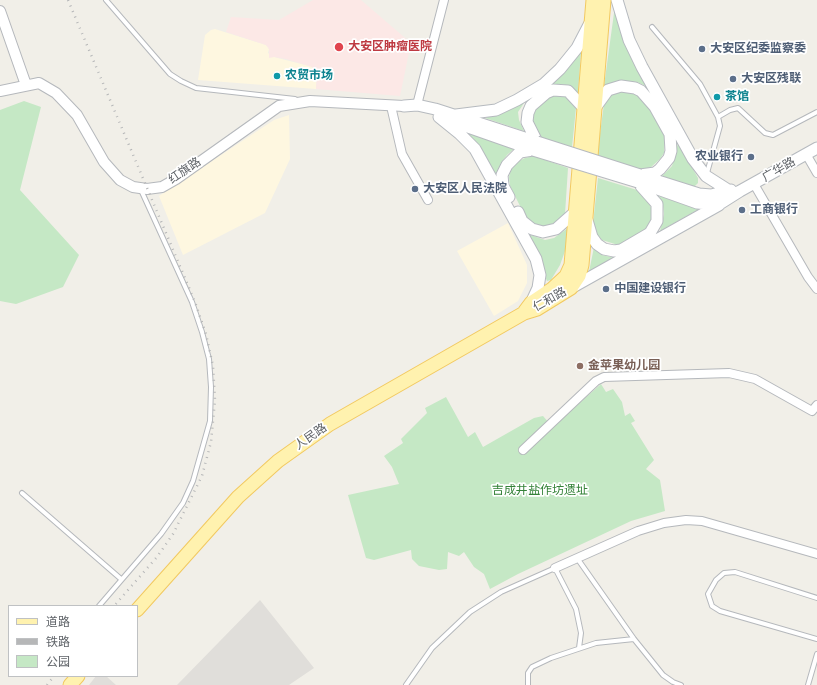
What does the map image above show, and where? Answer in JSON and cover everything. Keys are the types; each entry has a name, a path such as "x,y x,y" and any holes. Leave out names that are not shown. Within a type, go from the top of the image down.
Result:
{"main road":[{"name":"仁和路","path":"528,308 566,276 571,265 580,215 589,108 593,0"},
{"name":"仁和路","path":"589,108 604,0"},
{"path":"617,0 629,40 642,67 693,159 706,176 728,190"},
{"path":"456,115 496,110 517,100 544,84 560,69 577,48 592,21"},
{"path":"535,146 527,122 528,113 531,106 546,93 553,90 568,91 589,108 608,90 621,86 635,88 641,91 655,107 670,134 671,151 669,158 660,169 655,173 639,179"},
{"path":"404,106 417,105 456,115 535,146"},
{"path":"404,106 415,111 535,146 639,179 698,194 711,195 728,190 740,191"},
{"path":"439,117 460,134 475,150 536,259 540,275 538,288 528,308"},
{"path":"535,146 514,156 506,164 502,175 503,186 522,221 532,229 543,232 556,229 580,215 592,237 604,249 614,251 621,250 650,233 657,221 657,204 639,179"},
{"name":"广华路","path":"571,288 817,148"},
{"path":"639,179 697,203 721,203"},
{"name":"仁和路","path":"528,308 537,310 571,288 579,276 582,265 580,215"},
{"name":"人民路","path":"138,609 238,497 278,461 330,424 528,308"},
{"path":"70,685 77,677"}],"street":[{"path":"417,105 444,0"},
{"path":"0,11 26,85"},
{"name":"红旗路","path":"0,91 26,85 39,84 56,93 77,114 110,168 120,180 133,187 140,188 162,187 176,179 279,106 310,101 404,106"},
{"path":"392,106 402,154 428,200"},
{"path":"806,154 817,173"},
{"path":"754,184 808,277 817,289"},
{"path":"523,450 596,381 604,377 729,373 756,379 815,410"},
{"path":"555,568 638,531 664,523 686,520 702,521 817,554"}],"lane":[{"path":"106,0 170,74 181,81 196,88 310,101"},
{"path":"652,27 700,84 718,117 720,126 706,176"},
{"path":"718,117 730,110 738,108 765,133 774,134 817,112"},
{"path":"100,605 161,534 183,503 193,481 210,421 211,387 209,359 202,332 192,302 140,188"},
{"path":"22,494 122,579"},
{"path":"577,558 634,639 664,675 681,685"},
{"path":"406,685 432,648 470,612 501,592 555,568 576,609 581,633 579,648"},
{"path":"817,598 736,572 724,573 716,580 708,594 712,606 720,611 817,639"},
{"path":"528,685 528,673 532,667 579,648 596,643 634,639"},
{"path":"808,685 817,654"}],"shaded area":[{"name":"大安区肿瘤医院","path":"313,0 361,0 411,43 400,96 316,89 317,73 312,72 312,67 286,59 274,57 269,58 269,49 266,45 226,32 231,17 279,20"},
{"path":"215,29 266,45 269,49 268,53 274,57 313,67 317,73 316,89 198,80 205,35 211,30"},
{"path":"289,115 290,159 265,213 183,255 159,196 274,120"},
{"path":"508,223 527,265 527,283 518,301 494,316 457,251"},
{"path":"260,600 314,668 289,685 177,685"},
{"path":"95,677 107,677 116,685 89,685"}],"green space":[{"path":"614,13 616,13 648,87 637,82 624,81 604,86"},
{"path":"581,52 578,93 569,86 561,84 549,87 560,77"},
{"path":"623,91 637,95 649,107 665,135 664,153 650,168 642,170 597,155 604,104 611,94"},
{"path":"552,95 567,96 576,108 572,147 540,137 530,124 532,111"},
{"path":"24,101 41,107 20,190 79,255 63,287 16,304 0,301 0,110"},
{"path":"524,103 518,112 519,120 524,131 485,118"},
{"path":"467,132 515,148 501,163 497,180 480,149"},
{"path":"678,143 698,178 698,183 694,187 661,177 672,166"},
{"path":"534,156 568,168 565,214 557,222 546,226 538,226 530,221 524,214 510,186 509,177 511,169 517,162"},
{"path":"598,178 637,190 649,202 652,211 652,221 645,231 618,245 602,240 596,233 593,223"},
{"path":"659,196 699,209 660,231 664,214"},
{"path":"568,228 565,251 560,265 551,280 547,281 525,233 545,240 554,238"},
{"path":"594,247 602,255 615,258 589,272"},
{"name":"吉成井盐作坊遗址","path":"601,384 606,392 613,389 622,402 625,416 630,413 635,421 631,423 654,460 646,469 660,480 665,511 631,521 518,574 490,589 484,574 474,567 464,552 459,556 448,552 447,569 439,570 419,566 412,559 411,550 374,560 366,558 348,495 399,484 392,467 384,456 403,443 401,439 427,413 425,408 446,397 468,437 475,432 483,447 534,418 543,416 550,424 561,419"}],"railway":[{"path":"68,0 195,302 206,334 213,366 215,400 211,442 202,476 173,534 157,557 115,605"},
{"path":"47,685 53,677"}],"place":[{"name":"大安区肿瘤医院","path":"339,47"},
{"name":"大安区纪委监察委","path":"702,49"},
{"name":"农贸市场","path":"277,76"},
{"name":"大安区残联","path":"733,79"},
{"name":"茶馆","path":"717,97"},
{"name":"农业银行","path":"751,157"},
{"name":"大安区人民法院","path":"415,189"},
{"name":"工商银行","path":"742,210"},
{"name":"中国建设银行","path":"606,289"},
{"name":"金苹果幼儿园","path":"580,366"}]}
